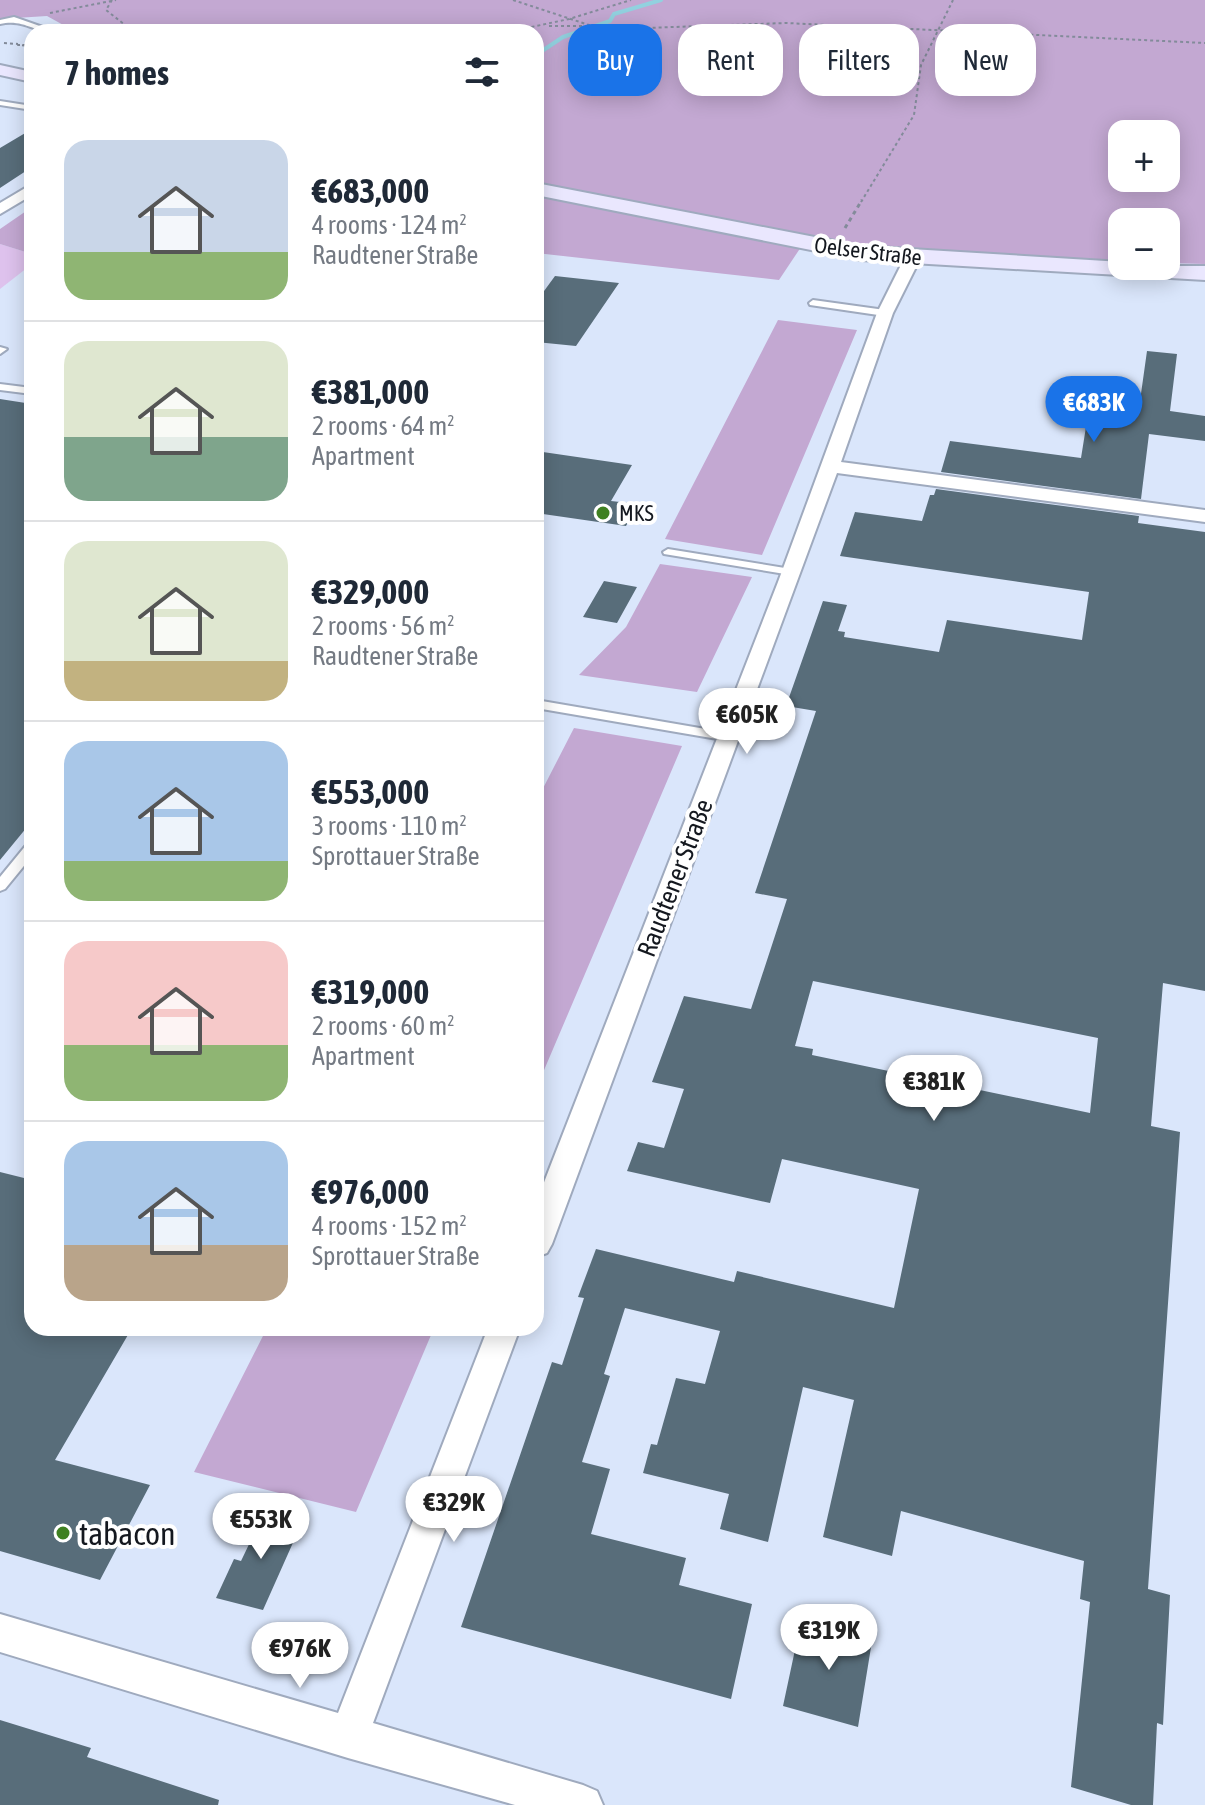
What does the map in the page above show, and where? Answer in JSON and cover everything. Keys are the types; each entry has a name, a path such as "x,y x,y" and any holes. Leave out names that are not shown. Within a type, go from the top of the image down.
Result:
{"main road":[{"path":"0,70 24,75"},
{"name":"Oelser Straße","path":"544,191 832,248 909,257 1205,273"}],"street":[{"path":"0,210 24,194"},
{"name":"Raudtener Straße","path":"544,1223 791,572 885,313 908,267 909,257"},
{"path":"828,466 1205,516"},
{"path":"348,1738 501,1336"},
{"path":"0,1633 583,1805"}],"lane":[{"path":"0,22 14,19 29,24"},
{"path":"0,103 24,107"},
{"path":"813,303 885,313"},
{"path":"0,387 24,390"},
{"path":"668,552 791,572"},
{"path":"544,705 729,737"},
{"path":"0,886 24,857"}],"path":[{"path":"14,19 113,0"},
{"path":"113,0 106,10 124,24"},
{"path":"513,0 585,24"},
{"path":"544,24 631,0"},
{"path":"940,24 953,0"},
{"path":"662,28 786,23 935,32 921,65 914,115 832,248"},
{"path":"544,26 568,26"},
{"path":"1036,36 1205,43"},
{"path":"4,43 19,44"}],"shaded area":[{"path":"0,0 1205,0 1205,264 1180,263 1180,208 1108,208 1108,261 922,254 794,236 544,184 544,24 62,24 47,16 0,19"},
{"path":"544,196 801,247 779,280 544,254"},
{"path":"24,212 24,252 0,244 0,229"},
{"path":"0,244 24,252 24,270 0,289"},
{"path":"778,320 857,330 762,555 665,539"},
{"path":"660,564 752,577 697,692 579,675 626,627"},
{"path":"574,728 682,746 544,1070 544,786"},
{"path":"263,1336 431,1336 356,1512 194,1472"}],"building":[{"path":"24,134 24,172 0,188 0,148"},
{"path":"555,276 619,283 576,346 544,343 544,291"},
{"path":"1147,351 1177,354 1170,411 1205,416 1205,441 1149,434 1141,499 941,472 950,441 1081,458 1090,402 1139,408"},
{"path":"0,399 24,403 24,831 0,860"},
{"path":"544,452 632,465 611,501 638,504 626,526 544,514"},
{"path":"936,489 1139,516 1138,523 1205,532 1205,991 1163,983 1151,1126 1180,1132 1148,1589 1170,1595 1163,1725 1157,1723 1153,1805 1131,1805 1071,1787 1090,1602 1080,1599 1084,1561 901,1511 892,1556 823,1537 854,1400 803,1387 768,1542 720,1529 729,1494 643,1473 651,1444 657,1445 676,1378 705,1384 720,1331 625,1308 604,1374 610,1376 582,1462 610,1469 591,1534 686,1558 679,1585 752,1604 731,1699 461,1627 552,1362 562,1365 584,1298 578,1297 596,1249 734,1282 737,1271 894,1308 919,1189 782,1159 770,1203 627,1171 638,1142 664,1148 684,1089 652,1082 684,996 751,1009 787,899 755,893 816,711 786,706 823,601 847,605 838,631 845,632 844,637 939,652 947,620 1082,640 1089,592 840,556 855,512 922,521 930,495 934,495","holes":["813,981 1098,1038 1090,1113 812,1055 813,1049 795,1046"]},
{"path":"604,581 637,587 617,623 583,617"},
{"path":"0,1172 24,1178 24,1336 127,1336 55,1460 150,1485 100,1580 0,1551"},
{"path":"267,1507 304,1518 263,1610 216,1598 234,1559 241,1561"},
{"path":"802,1617 873,1635 858,1727 783,1706"},
{"path":"0,1720 91,1748 87,1757 219,1800 218,1805 0,1805"}],"waterway":[{"path":"544,50 563,37 610,21 614,14 661,0"}],"place":[{"name":"MKS","path":"603,513"},
{"name":"tabacon","path":"63,1533"}]}
